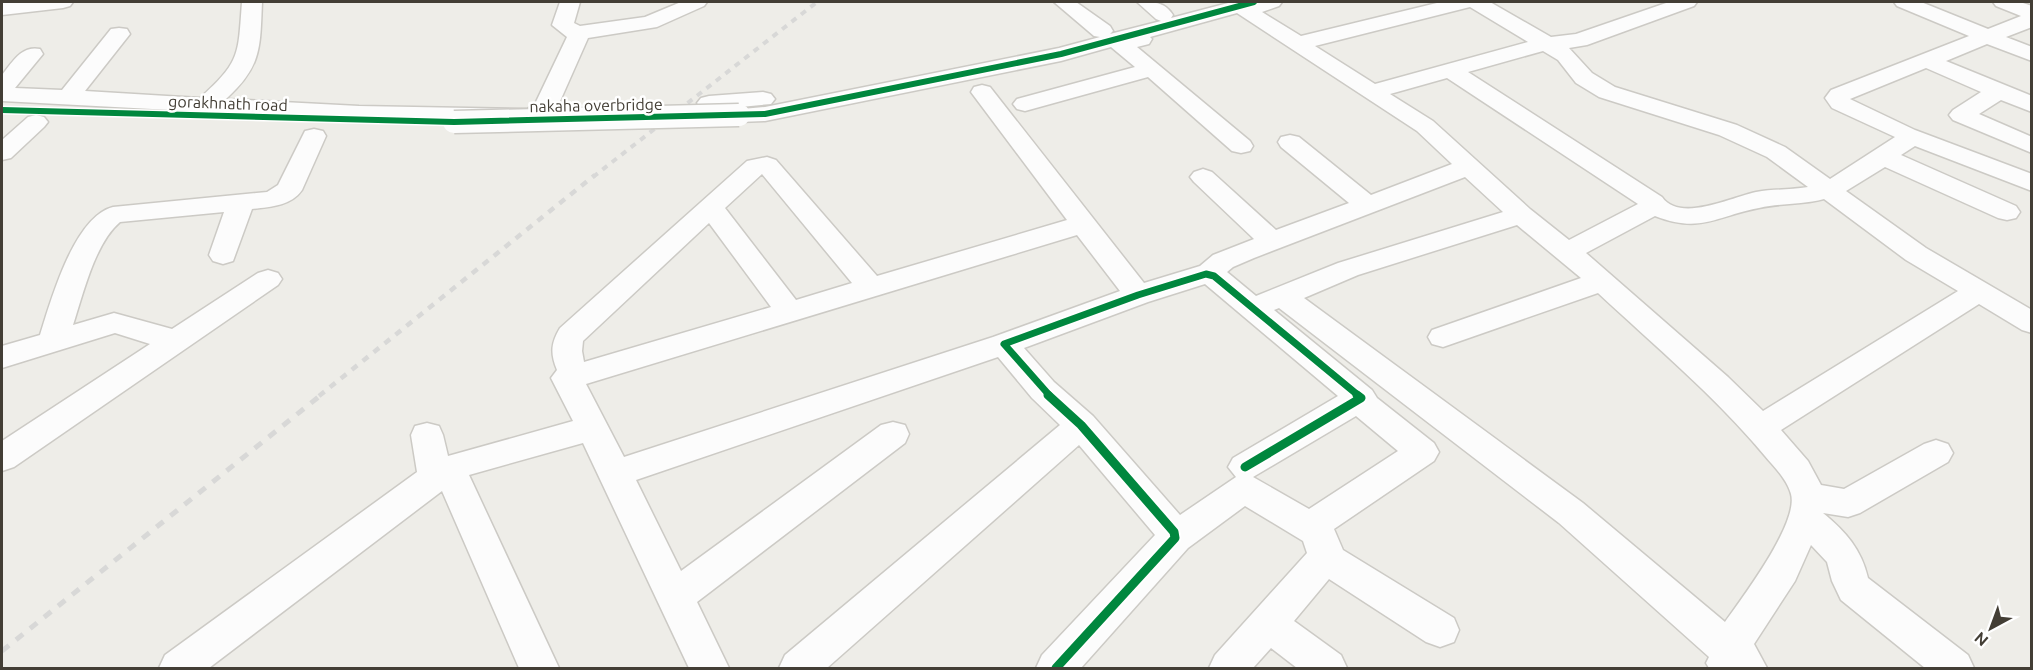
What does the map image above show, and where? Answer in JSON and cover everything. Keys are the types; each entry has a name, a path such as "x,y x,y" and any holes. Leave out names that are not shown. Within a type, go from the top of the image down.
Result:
{"street":[{"path":"2,9 62,2"},
{"path":"207,104 234,80 247,59 252,37 252,2"},
{"path":"570,2 563,25 577,33 650,23 697,2"},
{"path":"1064,2 1102,31"},
{"path":"710,103 802,98 1102,31 1155,8 1213,2"},
{"path":"1241,146 1152,69 1120,45 1250,6 1272,2"},
{"path":"1300,43 1464,2"},
{"path":"1476,2 1572,60 1584,78 1594,86 1620,97 1706,123 1752,140 1784,158 1916,255 2031,323"},
{"path":"1374,91 1548,44 1579,40 1687,2"},
{"path":"1904,2 2031,55"},
{"path":"2003,2 2029,20"},
{"path":"1250,6 1300,43 1425,126 1521,215 1602,281 1717,385 1760,428 1796,470 1807,506 1840,551 1847,567 1849,582 1854,589 1954,669"},
{"name":"nakaha overbridge","path":"454,122 765,114 1061,54 1250,6"},
{"path":"2029,20 1839,94 1837,98 1840,104 1909,136 2030,181"},
{"path":"2,94 359,113 532,116 545,108 578,37 577,33"},
{"path":"69,97 119,34"},
{"path":"2,89 32,54"},
{"path":"1925,60 2031,105"},
{"path":"1025,104 1152,69"},
{"path":"1450,70 1648,199 1653,203 1652,206"},
{"path":"1999,91 1961,115 2031,146"},
{"path":"982,92 1138,295"},
{"name":"gorakhnath road","path":"2,110 454,122"},
{"path":"2,153 36,122"},
{"path":"53,341 75,276 103,221 114,215 273,199 289,190 314,136"},
{"path":"1567,252 1652,206 1680,217 1698,219 1755,200 1798,197 1829,189 1859,173 1909,139 1909,136"},
{"path":"1290,142 1368,205"},
{"path":"1882,156 2007,212"},
{"path":"575,376 565,351 571,335 756,166 768,165 872,288"},
{"path":"616,473 1004,344 1138,295 1209,274 1223,261 1468,167"},
{"path":"1203,177 1272,241"},
{"path":"223,255 241,202"},
{"path":"711,207 790,312"},
{"path":"1268,302 1348,269 1521,215"},
{"path":"709,669 616,473 567,378 1084,224"},
{"path":"1209,274 1268,302 1571,513 1734,664"},
{"path":"2,458 268,279"},
{"path":"1443,338 1602,281"},
{"path":"1760,428 1978,292"},
{"path":"1268,302 1359,395 1359,401"},
{"path":"2,357 114,323 124,324 175,341"},
{"path":"1004,344 1036,383 1081,425 1174,532 1175,538"},
{"path":"1245,467 1359,401"},
{"path":"1229,669 1268,624 1321,545 1316,523 1422,452 1359,401"},
{"path":"799,669 1081,425"},
{"path":"179,668 442,473 463,463 593,428"},
{"path":"675,597 892,434"},
{"path":"427,435 442,473 539,669"},
{"path":"1807,506 1829,501 1848,503 1936,453"},
{"path":"1056,669 1175,538 1244,488 1440,630"},
{"path":"1734,664 1734,641 1782,570 1807,506"},
{"path":"1268,624 1327,669"}],"railway":[{"path":"593,177 817,2"},
{"path":"319,396 595,175"},
{"path":"2,651 321,395"}],"cycle path":[{"path":"2,110 454,122 765,114 1061,54 1254,2"},
{"path":"1056,668 1175,538 1174,532 1081,425 1043,390 1004,344 1138,295 1206,274 1214,276 1361,398 1245,467"}]}
